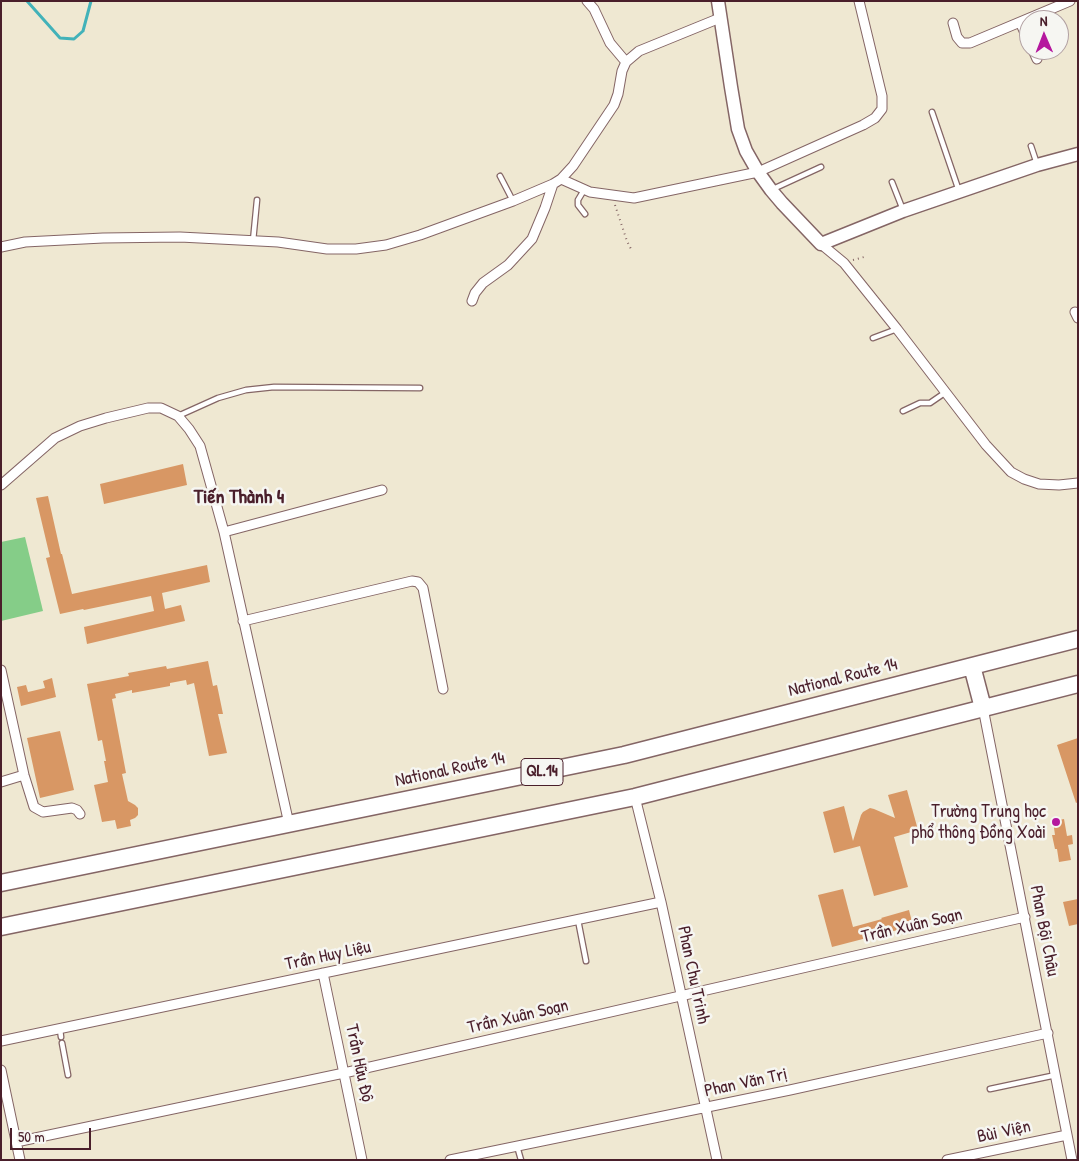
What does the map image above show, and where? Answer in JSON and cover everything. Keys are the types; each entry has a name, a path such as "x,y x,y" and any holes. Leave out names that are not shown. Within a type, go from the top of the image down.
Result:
{"highway":[{"name":"National Route 14","path":"1,883 624,755 1078,639"},
{"path":"972,666 983,708"},
{"name":"QL.14","path":"1,927 635,797 1078,684"}],"street":[{"path":"587,1 594,9 610,43 626,62"},
{"path":"718,1 738,129 746,151 771,190 821,244 844,264 986,445 1011,472 1039,484 1059,485 1078,483"},
{"path":"561,180 590,192 634,198 758,172 875,118 882,109 882,96 859,1"},
{"path":"1049,10 1070,1"},
{"path":"1,247 25,242 103,238 180,238 278,242 327,248 356,249 386,245 420,235 513,201 561,180 573,166 614,105 626,62 639,51 720,18"},
{"path":"953,23 957,37 962,43 970,43 1019,22"},
{"path":"821,244 903,211 1037,165 1078,154"},
{"path":"472,301 475,293 483,283 508,265 532,239 553,184"},
{"path":"1,485 55,438 80,426 148,408 161,408 178,416 200,446 224,532 289,824"},
{"path":"224,532 382,490"},
{"path":"243,621 412,581 418,582 423,588 444,689"},
{"path":"1,670 24,775 34,807 44,812 72,808 80,814"},
{"name":"Phan Bội Châu","path":"983,708 1072,1160"},
{"path":"1,782 24,775"},
{"name":"Phan Chu Trinh","path":"635,797 661,902 717,1160"},
{"name":"Trần Huy Liệu","path":"1,1042 61,1033 323,974 661,902"},
{"name":"Trần Xuân Soạn","path":"16,1142 344,1073 1025,917"},
{"name":"Trần Hữu Độ","path":"323,974 362,1160"},
{"name":"Phan Văn Trị","path":"450,1160 706,1108 1048,1034"},
{"path":"1,1070 20,1160"},
{"name":"Bùi Viện","path":"947,1160 1068,1135"}],"lane":[{"path":"932,112 960,192"},
{"path":"1031,146 1037,165"},
{"path":"771,190 821,167"},
{"path":"500,176 513,201"},
{"path":"892,182 903,211"},
{"path":"584,190 578,200 578,205 585,214"},
{"path":"253,241 257,200"},
{"path":"873,338 897,330"},
{"path":"178,416 218,398 246,390 274,387 420,388"},
{"path":"902,411 920,403 930,403 946,392"},
{"path":"578,920 586,961"},
{"path":"62,1043 68,1075"},
{"path":"990,1089 1056,1075"},
{"path":"518,1146 521,1160"}],"path":[{"path":"612,196 632,251"}],"green space":[{"path":"25,537 43,611 1,621 1,542"}],"building":[{"path":"183,464 187,485 104,504 100,484"},
{"path":"48,496 72,594 207,565 210,582 162,593 165,609 181,605 185,621 87,644 84,627 154,611 151,596 60,614 46,558 50,557 36,498"},
{"path":"208,661 213,686 217,685 223,714 218,714 227,753 209,756 194,683 187,685 186,680 170,683 170,686 132,693 132,690 115,694 116,698 112,699 126,773 122,774 128,801 138,808 138,815 130,820 131,826 117,829 115,820 102,822 94,785 108,782 104,761 106,761 102,740 98,741 87,684 129,676 128,673 166,666 167,669"},
{"path":"52,678 56,697 21,706 17,687 26,685 28,692 45,688 43,681"},
{"path":"60,731 74,790 40,798 27,738"},
{"path":"1078,738 1078,802 1076,803 1057,745"},
{"path":"907,790 918,830 894,837 908,887 874,896 860,846 834,853 823,812 844,806 853,841 863,812 870,808 895,818 888,795"},
{"path":"1064,819 1067,836 1072,835 1073,844 1068,845 1071,860 1059,862 1052,835 1055,835 1053,821"},
{"path":"843,889 853,927 909,910 913,926 832,947 818,895"},
{"path":"1078,899 1078,924 1069,926 1063,902"}],"waterway":[{"path":"27,1 60,38 74,39 83,31 91,1"}],"place":[{"name":"Trường Trung học phổ thông Đồng Xoài","path":"1056,822"}],"district":[{"name":"Tiến Thành 4","path":"239,498"}]}
